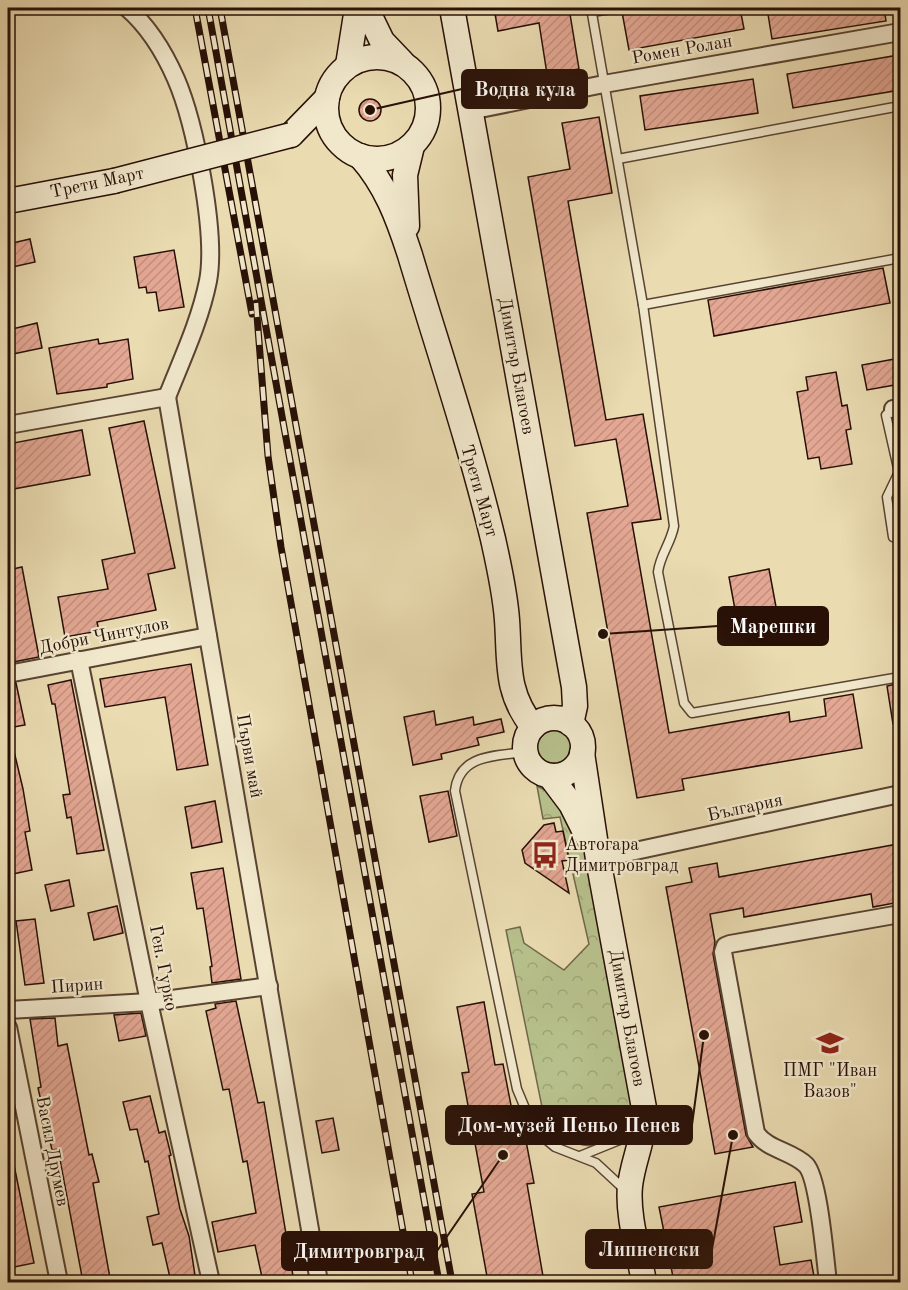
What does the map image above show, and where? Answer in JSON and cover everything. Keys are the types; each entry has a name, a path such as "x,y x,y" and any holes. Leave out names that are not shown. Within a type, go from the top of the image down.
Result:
{"street":[{"path":"8,425 167,397 188,345 208,281 211,257 209,216 185,105 175,78 146,29 127,8"},
{"path":"348,65 357,8"},
{"path":"327,98 329,124 339,142 360,156 387,158 415,143 426,126 428,102 420,79 387,49 366,8"},
{"name":"Димитър Благоев","path":"452,8 574,687 575,706 571,724"},
{"name":"Ромен Ролан","path":"470,111 604,84 900,32"},
{"path":"291,135 327,98 334,80 348,65 375,56 405,65"},
{"name":"Трети Март","path":"8,201 114,181 291,135 321,137 339,142"},
{"name":"Трети Март","path":"410,255 405,175 415,143"},
{"name":"Трети Март","path":"360,156 384,189 398,218 410,255 495,550 505,602 508,667 513,691 521,711 533,727"},
{"name":"Първи май","path":"167,397 319,1282"},
{"name":"Добри Чинтулов","path":"8,674 208,636"},
{"name":"Ген. Гурко","path":"79,660 149,1002 211,1282"},
{"path":"550,776 571,771 582,753 579,733 571,724 552,719 533,727 526,741 525,752 536,770 550,776 571,804 598,859"},
{"name":"Димитър Благоев","path":"582,753 598,859 644,1108 644,1133 630,1183 630,1199 644,1282"},
{"name":"България","path":"598,859 900,794"},
{"path":"828,1282 813,1175 799,1159 761,1140 756,1133 723,952 725,946 730,944 900,914"},
{"name":"Пирин","path":"8,1010 149,1002 269,986"},
{"name":"Васил Друмев","path":"8,1027 53,1281"}],"lane":[{"path":"617,8 592,10 643,305 674,526 671,539 660,560 658,572 687,709 692,713 900,677"},
{"path":"618,159 900,106"},
{"path":"643,305 900,258"},
{"path":"893,537 887,497 899,475 886,415 897,408"},
{"path":"525,752 488,758 466,765 460,771 455,790 517,1089 532,1125 543,1137 555,1147 596,1163 616,1179 630,1199"},
{"path":"580,1156 622,1139 639,1121 644,1108"}],"green space":[{"path":"554,729 566,734 571,746 566,758 554,763 542,758 537,746 542,734"},
{"path":"537,786 555,795 584,847 636,1110 631,1120 616,1137 597,1145 575,1143 564,1137 554,1127 542,1107 506,930 520,927 524,943 564,970 589,944 560,817 543,819"}],"building":[{"path":"494,8 569,8 579,69 547,74 539,23 498,31"},
{"path":"634,8 740,8 744,29 629,50 622,12"},
{"path":"767,8 884,8 886,21 772,39"},
{"path":"899,55 900,90 793,108 787,74"},
{"path":"753,79 758,113 645,130 640,96"},
{"path":"370,99 378,102 381,110 378,118 370,121 362,118 359,110 362,102"},
{"path":"599,117 612,193 568,201 606,420 643,414 661,519 632,523 669,733 789,712 790,722 826,716 824,699 853,694 862,748 682,779 684,790 637,798 587,513 628,506 616,439 575,446 528,177 570,169 562,123"},
{"path":"30,239 35,262 8,268 8,244"},
{"path":"174,250 184,307 159,311 156,292 147,293 146,287 139,288 134,257"},
{"path":"883,268 890,303 714,336 708,300"},
{"path":"37,323 42,348 8,355 8,330"},
{"path":"98,339 99,344 128,339 133,379 107,384 107,387 57,394 49,348"},
{"path":"900,358 900,384 867,390 862,365"},
{"path":"836,372 842,406 847,405 851,429 846,430 852,464 821,469 819,457 808,459 797,392 808,390 806,377"},
{"path":"144,421 175,568 148,574 156,610 97,622 99,631 65,637 58,597 108,589 102,560 135,553 109,428"},
{"path":"82,430 90,475 8,490 8,444"},
{"path":"22,567 39,657 8,663 8,570"},
{"path":"769,569 781,634 741,642 729,577"},
{"path":"191,664 208,765 177,770 165,697 105,707 100,679"},
{"path":"71,680 104,850 77,854 71,817 67,818 63,795 70,794 55,704 52,704 48,685"},
{"path":"16,683 25,725 8,728 8,684"},
{"path":"900,683 900,723 893,724 887,686"},
{"path":"434,711 436,725 473,717 474,725 501,719 504,732 477,738 479,745 441,754 442,759 413,765 404,717"},
{"path":"8,747 13,747 23,789 30,831 25,832 32,870 8,875"},
{"path":"448,791 457,836 429,842 420,796"},
{"path":"215,801 222,842 192,848 185,807"},
{"name":"Автогара Димитровград","path":"554,823 556,832 563,831 569,860 562,861 569,893 525,863 522,850 544,825"},
{"path":"898,844 900,902 873,907 871,894 744,917 743,908 710,914 715,942 713,954 746,1135 753,1147 715,1154 666,887 692,882 689,868 717,863 719,877"},
{"path":"223,868 241,979 212,983 210,967 212,966 203,908 197,909 191,873"},
{"path":"69,880 74,906 51,911 45,885"},
{"path":"117,906 123,933 94,940 88,913"},
{"path":"35,919 44,983 25,985 16,921"},
{"path":"236,1001 258,1103 264,1102 294,1282 263,1282 255,1245 218,1252 212,1222 256,1213 247,1161 243,1162 229,1089 223,1090 206,1011 216,1008 215,1004"},
{"path":"484,1002 495,1065 503,1064 515,1126 523,1125 534,1183 527,1184 544,1282 488,1282 472,1194 484,1192 462,1073 469,1072 457,1007"},
{"path":"141,1013 146,1036 119,1041 114,1015"},
{"path":"55,1018 58,1046 67,1044 89,1155 92,1154 99,1182 93,1183 110,1278 88,1282 83,1282 58,1149 52,1150 38,1088 41,1087 30,1019"},
{"path":"150,1096 159,1133 165,1131 171,1155 169,1156 180,1209 189,1236 196,1282 171,1282 162,1243 153,1245 147,1217 159,1214 148,1161 145,1162 137,1129 130,1130 123,1102"},
{"path":"333,1118 339,1150 322,1153 316,1121"},
{"path":"13,1160 34,1263 9,1268 8,1161"},
{"path":"795,1182 802,1222 774,1227 780,1265 811,1260 815,1282 674,1282 659,1207"}],"railway":[{"path":"195,8 252,314"},
{"path":"208,8 439,1282"},
{"path":"220,8 452,1282"},
{"path":"256,303 268,456 281,547 412,1282"}],"place":[{"name":"Водна кула","path":"370,110"},
{"name":"Марешки","path":"603,634"},
{"name":"Автогара Димитровград","path":"545,855"},
{"name":"Дом-музей Пеньо Пенев","path":"704,1035"},
{"name":"ПМГ \"Иван Вазов\"","path":"830,1043"},
{"name":"Липненски","path":"733,1135"},
{"name":"Димитровград","path":"503,1155"}]}
